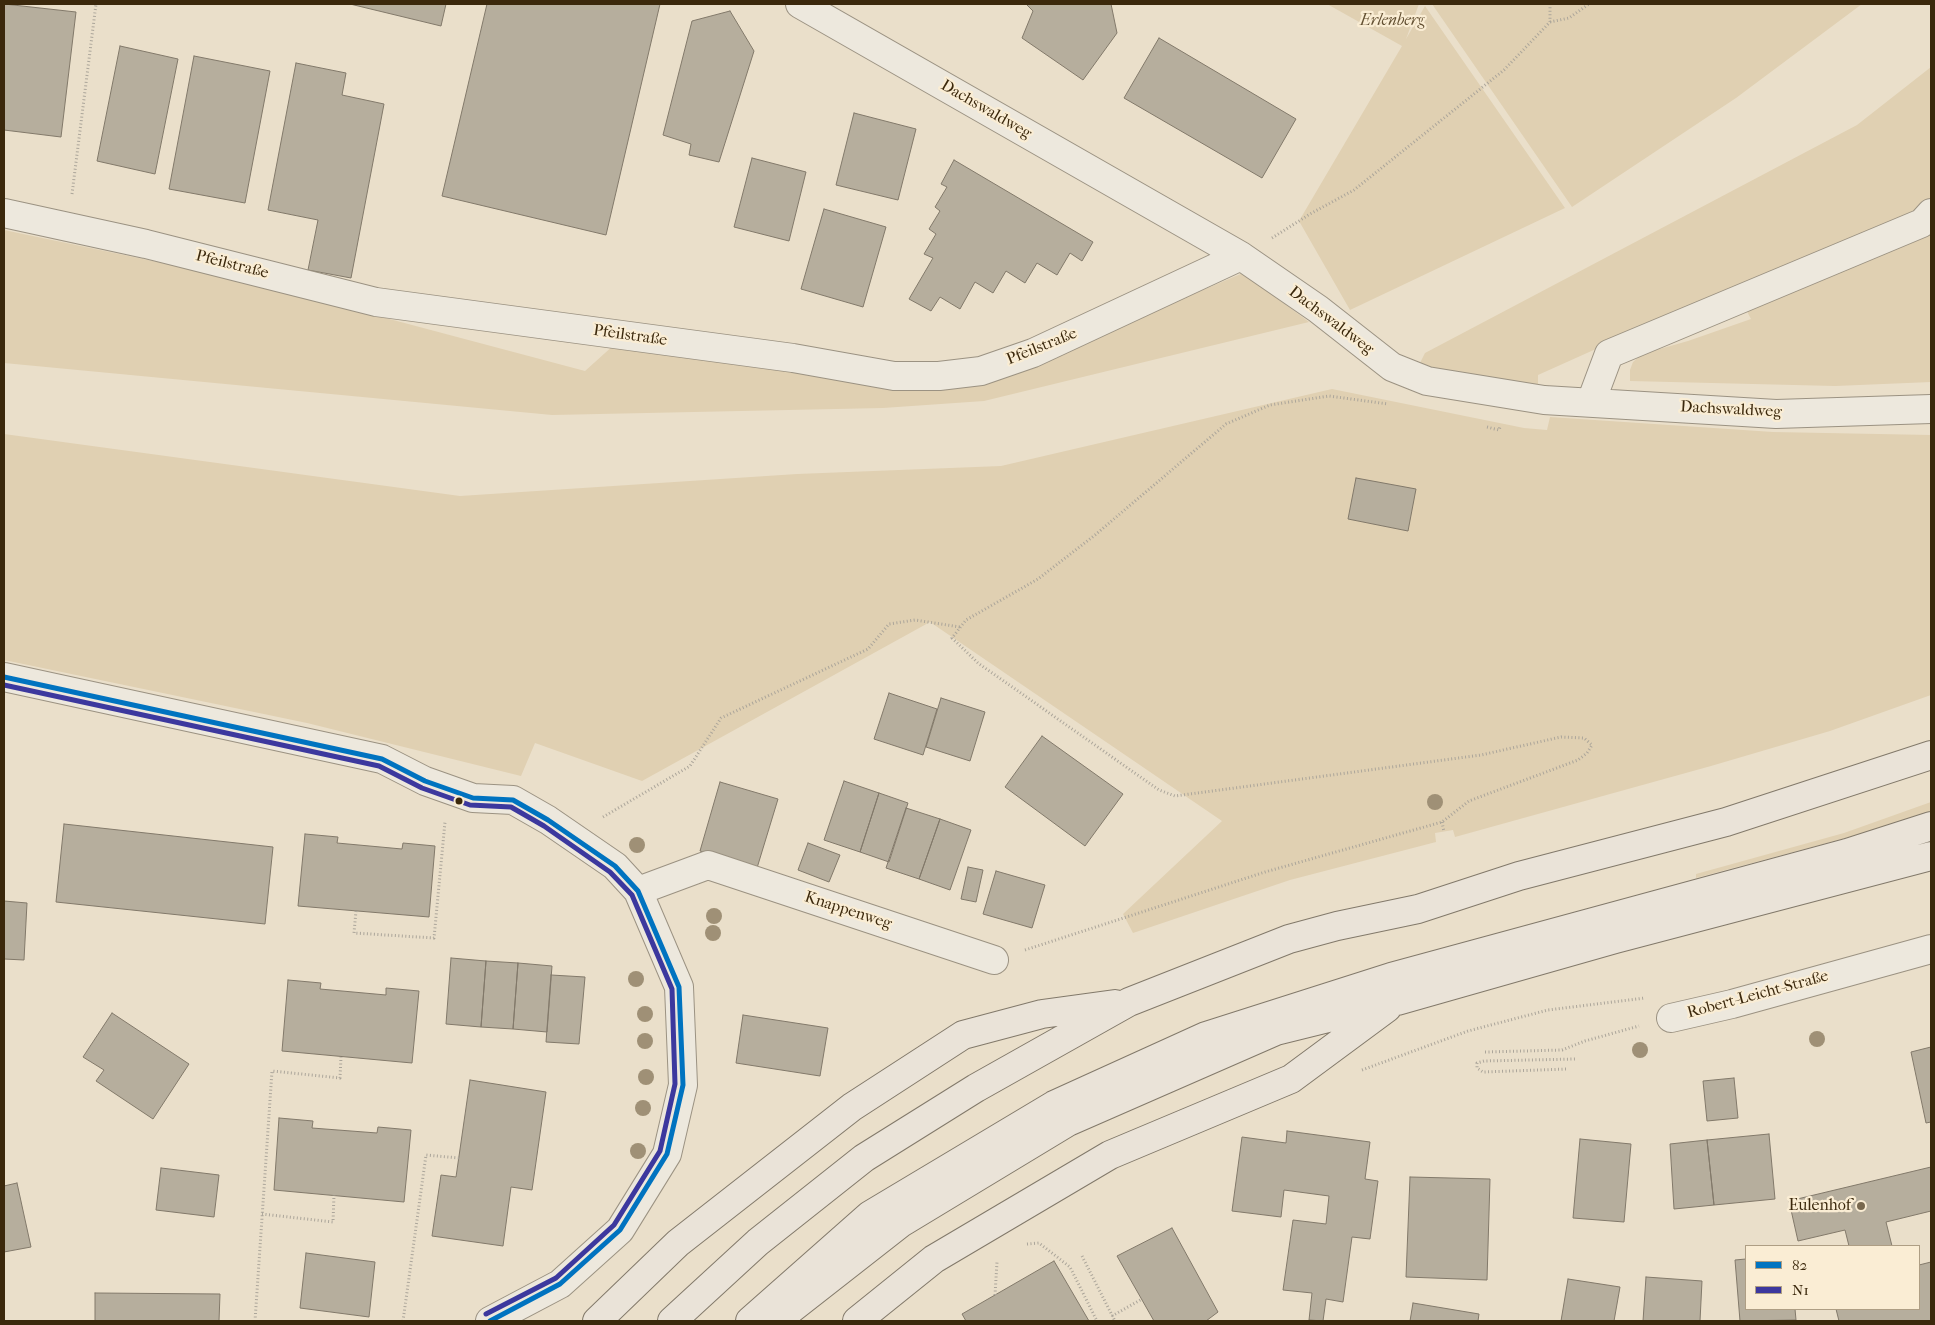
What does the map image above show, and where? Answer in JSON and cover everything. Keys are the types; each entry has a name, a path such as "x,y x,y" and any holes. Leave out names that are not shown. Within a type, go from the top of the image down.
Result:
{"highway":[{"path":"672,1321 758,1242 864,1158 976,1088 1129,1002 1289,939 1336,926 1418,909 1519,876 1726,822 1931,755"},
{"path":"750,1321 870,1215 1054,1105 1206,1036 1391,977 1847,853 1931,826"},
{"path":"776,1321 901,1223 1068,1122 1276,1031 1397,1001 1615,939 1931,856"},
{"path":"857,1321 934,1258 1110,1155 1291,1079 1397,1001"},
{"path":"597,1321 678,1243 852,1107 963,1035 1042,1014 1129,1002"}],"street":[{"name":"Dachswaldweg","path":"800,4 1241,256 1318,309 1392,367 1427,381 1544,400 1776,414 1931,409"},
{"name":"Pfeilstraße","path":"4,213 214,260 376,302 783,357 894,376 939,376 981,371 1034,354 1241,256"},
{"path":"1591,402 1609,354 1922,223 1931,213"},
{"path":"4,677 382,759 424,781 473,798 513,800 548,820 609,862 638,891 679,987 683,1085 667,1154 620,1230 560,1284 490,1321"},
{"name":"Knappenweg","path":"638,891 708,865 994,960"},
{"name":"Robert-Leicht-Straße","path":"1671,1018 1732,1004 1931,949"}],"path":[{"path":"68,226 96,4"},
{"path":"1550,4 1550,22"},
{"path":"1241,256 1354,190 1504,70 1550,22 1569,18 1589,4"},
{"path":"994,960 1265,872 1442,822 1470,801 1578,760 1588,753 1592,745 1584,738 1561,737 1481,755 1175,796 1159,790 978,663 952,638 966,620 1038,579 1095,535 1226,424 1270,405 1328,396 1389,404"},
{"path":"1481,425 1499,430 1502,420"},
{"path":"603,817 690,766 721,718 868,649 889,624 915,620 960,627"},
{"path":"356,911 354,933 434,938 448,789"},
{"path":"1442,822 1444,832"},
{"name":"Robert-Leicht-Straße","path":"1485,1052 1562,1050 1585,1041 1671,1018"},
{"path":"255,1321 272,1071 340,1078 341,1057"},
{"path":"1566,1069 1483,1072 1477,1068 1477,1063 1484,1061 1575,1059"},
{"path":"403,1321 426,1155 459,1158"},
{"path":"262,1214 333,1222 334,1195"},
{"path":"1019,1245 1039,1243 1070,1267 1097,1321"},
{"path":"1082,1256 1115,1321"},
{"path":"995,1295 996,1263 1004,1257"},
{"path":"1112,1316 1142,1299"}],"green space":[{"name":"Erlenberg","path":"1327,4 1419,4 1406,39 1425,6 1565,208 1350,310 1299,221 1402,46"},
{"path":"1432,4 1862,4 1736,98 1572,207"},
{"path":"1931,67 1931,382 1835,386 1630,381 1630,370 1633,362 1642,354 1688,341 1751,319 1734,287 1538,375 1538,386 1417,369 1425,353 1857,125"},
{"path":"4,230 239,279 585,371 615,344 910,384 977,386 1243,273 1309,322 984,401 883,408 552,415 4,363"},
{"path":"1332,389 1524,428 1547,430 1550,417 1773,432 1931,435 1931,695 1830,731 1711,766 1455,837 1453,830 1435,833 1436,842 1290,880 1133,933 1123,914 1222,821 930,622 642,781 535,743 521,776 307,723 4,660 4,434 460,496 797,474 1001,466"},
{"path":"1931,802 1931,811 1857,835 1696,878 1696,874 1844,833"}],"building":[{"path":"4,4 76,12 61,137 4,130"},
{"path":"350,4 446,4 441,26"},
{"path":"487,4 660,4 606,235 442,196"},
{"path":"1026,4 1111,4 1117,33 1083,80 1022,38 1033,11"},
{"path":"730,11 754,51 719,162 689,155 691,144 663,135 692,21"},
{"path":"1159,38 1296,119 1262,178 1124,98"},
{"path":"120,46 178,59 155,174 97,161"},
{"path":"194,56 270,71 245,203 169,189"},
{"path":"296,63 346,73 342,95 384,104 351,278 308,270 318,220 268,210"},
{"path":"854,113 916,129 898,200 836,185"},
{"path":"752,158 806,172 789,241 734,227"},
{"path":"954,160 1093,242 1082,261 1070,253 1057,275 1037,263 1025,283 1006,271 993,293 975,282 960,309 940,297 931,311 909,299 933,258 924,254 936,234 929,229 940,211 935,207 947,187 941,184"},
{"path":"824,209 886,227 863,307 801,289"},
{"path":"1356,478 1416,489 1408,531 1348,519"},
{"path":"889,693 937,709 923,755 874,739"},
{"path":"941,698 985,712 970,761 926,747"},
{"path":"1042,736 1123,794 1085,846 1005,787"},
{"path":"844,781 879,793 860,852 824,840"},
{"path":"720,782 778,799 757,868 700,851"},
{"path":"879,793 908,803 889,862 860,852"},
{"path":"906,808 940,819 919,879 886,868"},
{"path":"940,819 971,830 950,890 919,879"},
{"path":"64,824 273,847 265,924 56,902"},
{"path":"305,834 338,837 337,843 402,849 403,843 435,846 429,917 298,906"},
{"path":"808,843 840,855 829,882 798,870"},
{"path":"968,867 983,870 976,902 961,899"},
{"path":"996,871 1045,885 1032,928 983,914"},
{"path":"4,901 27,903 24,960 4,959"},
{"path":"451,958 486,961 481,1027 446,1024"},
{"path":"486,961 518,963 513,1029 481,1027"},
{"path":"518,963 552,966 547,1032 513,1029"},
{"path":"551,975 585,977 579,1044 546,1042"},
{"path":"288,980 321,983 320,989 386,995 386,988 419,991 412,1063 282,1051"},
{"path":"112,1013 189,1064 153,1119 96,1081 104,1070 83,1057"},
{"path":"743,1015 828,1028 820,1076 736,1063"},
{"path":"1931,1047 1931,1122 1926,1123 1911,1052"},
{"path":"1734,1078 1738,1118 1707,1121 1703,1081"},
{"path":"470,1080 546,1092 532,1190 511,1187 503,1246 432,1236 441,1175 456,1177"},
{"path":"279,1118 313,1121 312,1128 377,1133 378,1127 411,1130 404,1202 274,1190"},
{"path":"1287,1131 1370,1142 1365,1179 1378,1181 1370,1239 1352,1237 1343,1302 1326,1299 1323,1321 1309,1320 1312,1293 1283,1290 1293,1220 1326,1224 1329,1196 1284,1190 1281,1217 1232,1211 1242,1137 1286,1143"},
{"path":"1769,1134 1775,1199 1714,1205 1707,1140"},
{"path":"1580,1139 1631,1144 1624,1222 1573,1218"},
{"path":"1707,1140 1714,1205 1674,1209 1670,1144"},
{"name":"Eulenhof","path":"1931,1167 1931,1211 1886,1222 1892,1245 1849,1245 1845,1230 1798,1241 1789,1201"},
{"path":"161,1168 219,1175 214,1217 156,1210"},
{"path":"1410,1177 1490,1179 1487,1280 1406,1277"},
{"path":"17,1183 31,1247 4,1252 4,1186"},
{"path":"1172,1228 1218,1312 1206,1321 1154,1321 1117,1256"},
{"path":"306,1253 375,1262 369,1317 300,1308"},
{"path":"1745,1259 1745,1310 1795,1310 1796,1320 1740,1321 1735,1260"},
{"path":"1054,1261 1089,1321 966,1321 962,1314"},
{"path":"1931,1262 1931,1321 1839,1321 1836,1310 1920,1310 1920,1265"},
{"path":"1646,1277 1702,1281 1700,1321 1643,1321"},
{"path":"1568,1279 1620,1287 1614,1321 1561,1321"},
{"path":"95,1293 220,1294 219,1321 95,1321"},
{"path":"1413,1303 1479,1314 1478,1321 1410,1321"}],"transit line":[{"name":"82","path":"4,677 382,759 425,781 473,798 513,800 548,820 615,866 638,891 679,987 683,1085 667,1154 620,1230 560,1284 490,1321"},
{"name":"N1","path":"4,685 379,766 422,788 470,805 511,807 544,826 610,872 632,895 672,989 675,1084 660,1151 614,1225 556,1278 486,1314"}],"place":[{"name":"Eulenhof","path":"1861,1206"}]}
